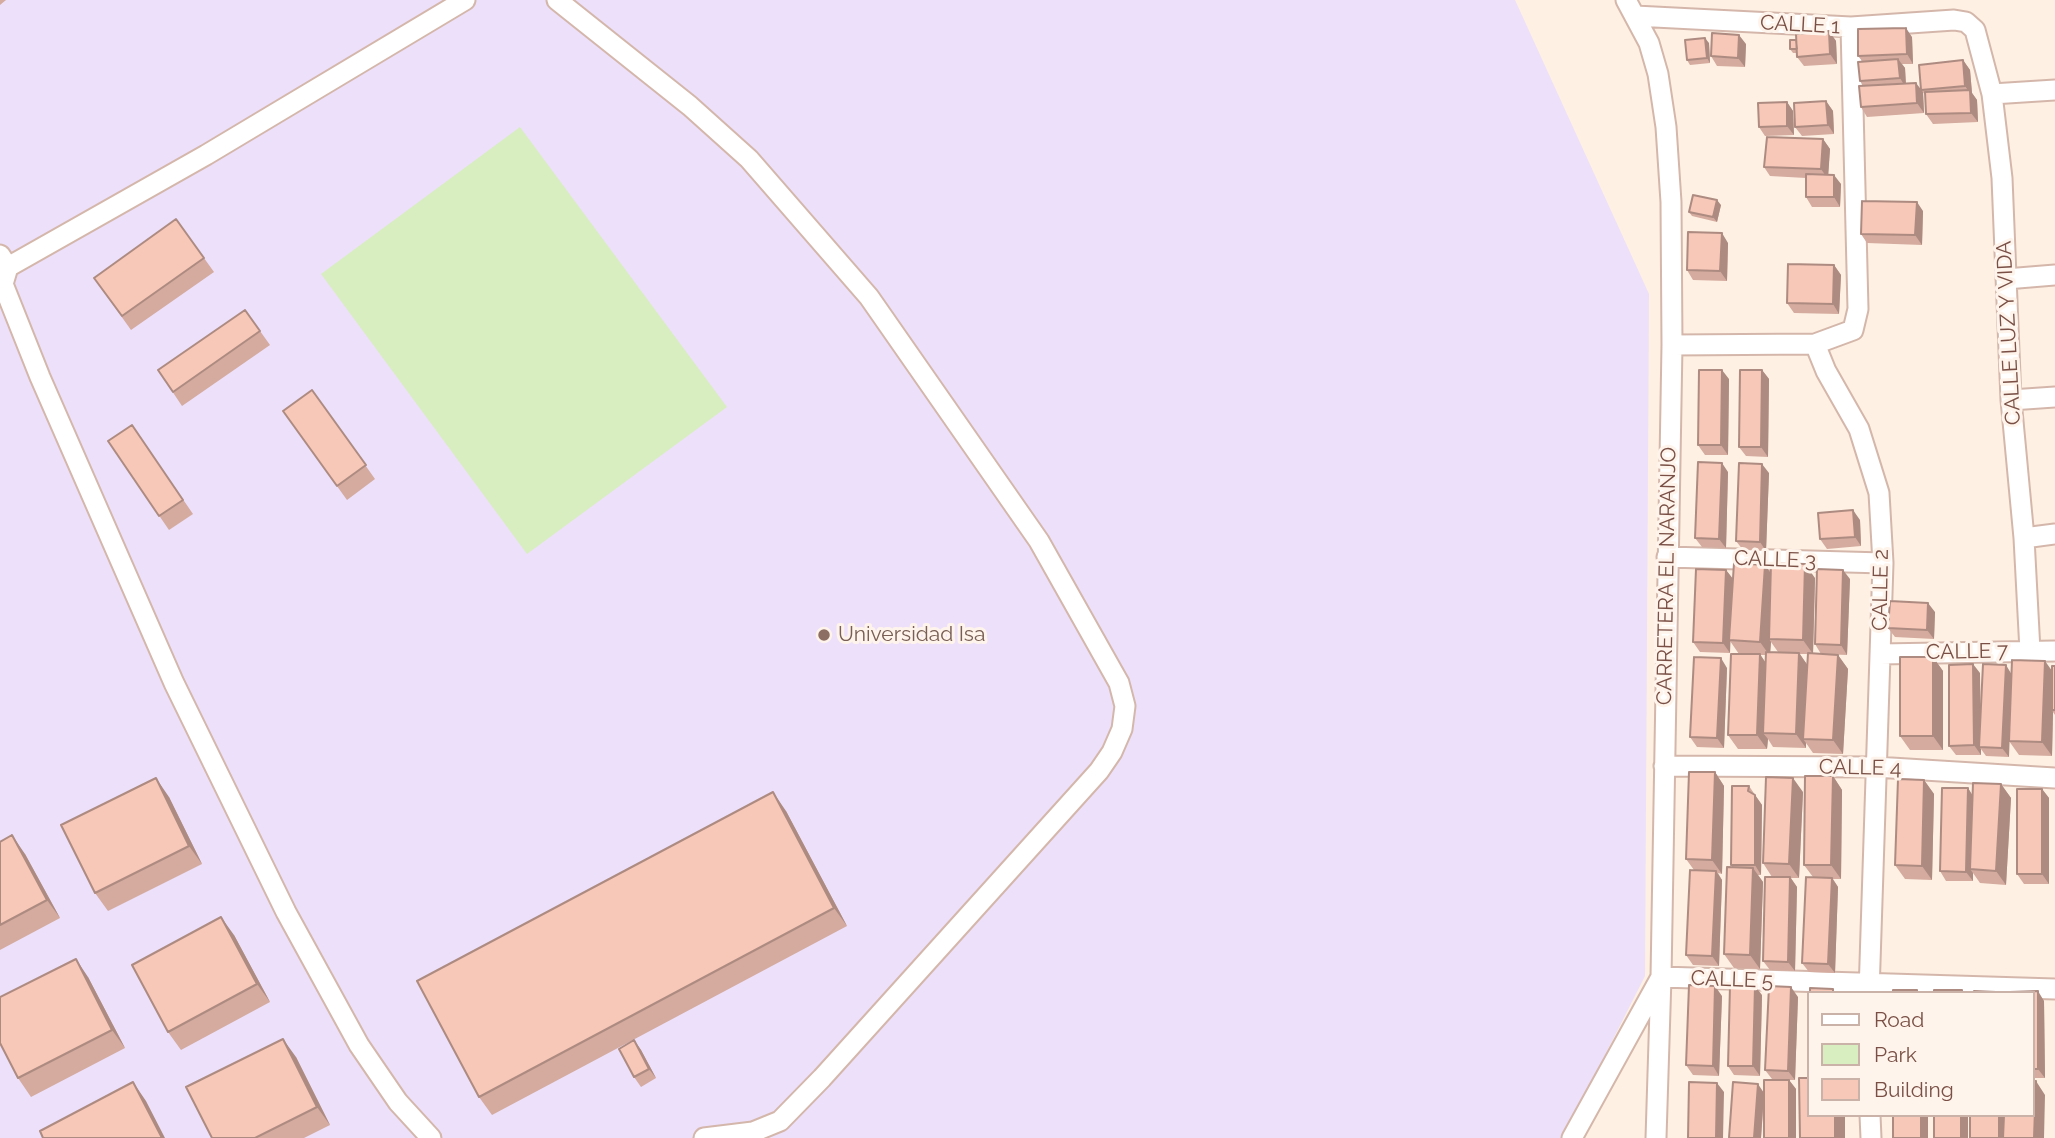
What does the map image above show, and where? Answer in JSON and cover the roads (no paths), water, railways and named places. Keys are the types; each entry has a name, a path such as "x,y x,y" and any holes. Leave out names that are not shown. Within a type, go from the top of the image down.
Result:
{"street":[{"path":"431,1138 398,1102 359,1045 286,912 180,694 3,284 4,261 206,155 465,0"},
{"path":"557,0 690,106 750,159 869,297 1039,541 1119,683 1125,706 1122,729 1112,752 1099,771 822,1078 780,1121 753,1135 704,1138"},
{"name":"CALLE 1","path":"1630,8 1851,27 1966,22"},
{"name":"CARRETERA EL NARANJO","path":"1572,1138 1661,977 1672,345 1671,202 1666,127 1654,60 1630,8"},
{"name":"CALLE LUZ Y VIDA","path":"1966,22 1975,30 1992,94 2002,178 2011,400 2024,538 2030,651"},
{"path":"1672,345 1815,344 1853,330 1857,309 1851,27"},
{"path":"1992,94 2055,90"},
{"path":"2006,279 2055,275"},
{"name":"CALLE 2","path":"1815,344 1826,371 1855,418 1879,493 1882,563 1869,989"},
{"path":"2011,400 2055,397"},
{"path":"2024,538 2055,534"},
{"name":"CALLE 3","path":"1667,556 1882,563"},
{"name":"CALLE 7","path":"1880,654 2055,651"},
{"name":"CALLE 4","path":"1664,766 1875,767 2055,778"},
{"path":"1656,1138 1661,977"},
{"name":"CALLE 5","path":"1661,977 1869,989 2055,989"},
{"path":"1870,1117 1871,1138"}],"place":[{"name":"Universidad Isa","path":"824,635"}]}
